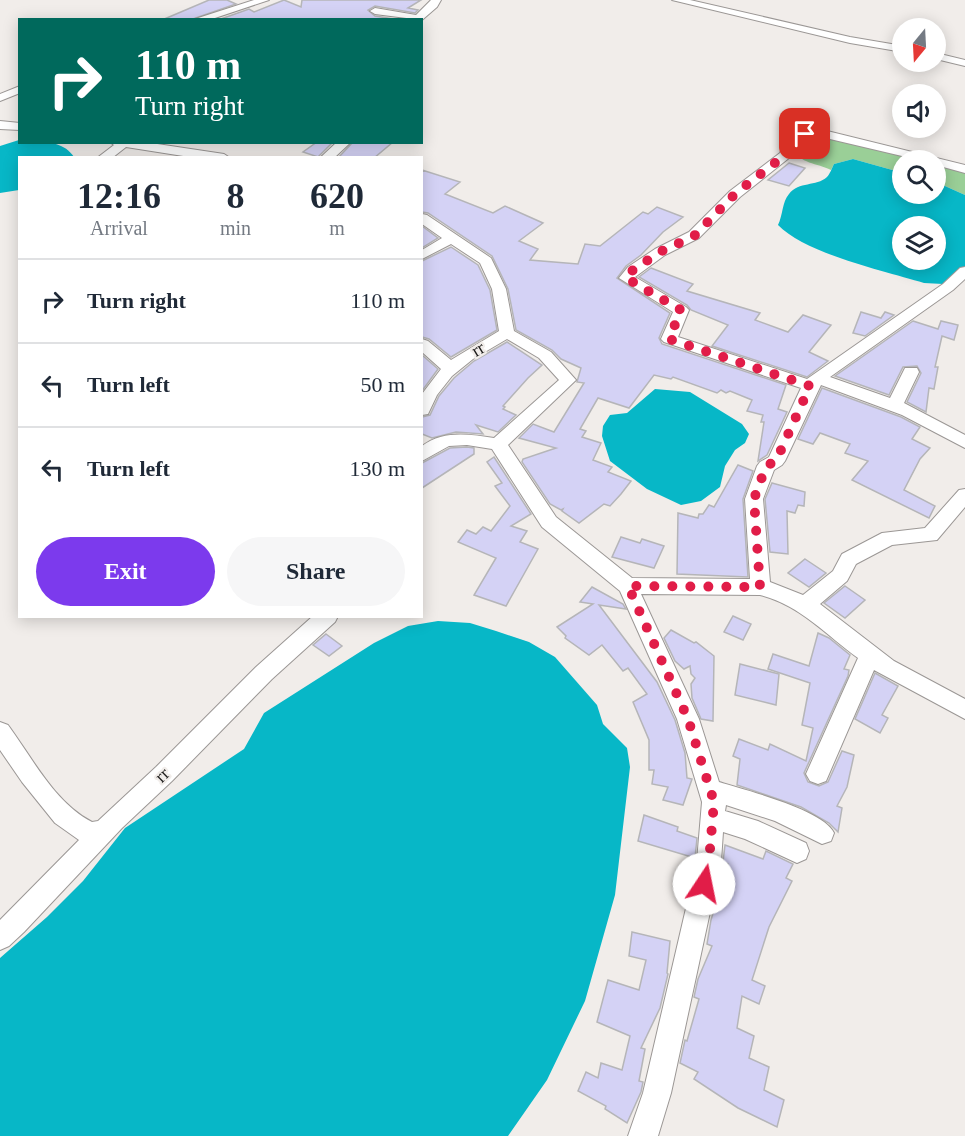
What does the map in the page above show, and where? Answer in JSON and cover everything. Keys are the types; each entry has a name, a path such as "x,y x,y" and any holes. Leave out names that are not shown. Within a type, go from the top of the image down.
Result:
{"street":[{"path":"204,18 264,0"},
{"path":"417,18 434,5 436,0"},
{"path":"676,0 850,40 892,47"},
{"path":"375,11 411,18"},
{"path":"946,58 965,63"},
{"path":"0,98 18,90"},
{"path":"0,125 18,127"},
{"path":"892,151 811,131 790,145 785,155 735,194 694,236 660,252 633,270 626,278 681,310 669,339 894,405 965,442"},
{"path":"105,156 119,144"},
{"path":"125,144 181,155"},
{"path":"328,156 343,144"},
{"path":"946,164 965,169"},
{"path":"423,219 486,261 499,289 507,333 545,355 568,380 498,444"},
{"path":"423,254 452,238"},
{"path":"760,587 754,499 766,466 776,461 814,382 948,287 965,271"},
{"name":"rr","path":"423,407 428,393 450,367 507,333"},
{"path":"423,345 450,367"},
{"path":"894,405 911,372"},
{"path":"425,445 462,438 498,444 549,522 628,586 688,719 714,802 709,861 657,1093 643,1136"},
{"path":"805,604 840,576 849,559 889,538 930,535 965,495"},
{"path":"628,586 760,587 779,592 805,604 870,656 965,710"},
{"name":"rr","path":"0,938 38,903 106,829 162,776 249,686 298,640 326,618"},
{"path":"819,774 870,656"},
{"path":"0,732 58,813 74,827 90,834 106,829"},
{"path":"710,790 781,812 822,833"},
{"path":"713,818 749,829 797,851"}],"green space":[{"path":"810,134 892,152 892,170 853,159 834,164 831,170 804,160 792,148"},
{"path":"946,165 965,170 965,195 946,186"}],"water":[{"path":"18,140 18,144 57,144 73,156 18,156 18,190 0,193 0,146"},
{"path":"853,159 892,170 892,204 946,204 946,186 965,195 965,266 943,284 924,283 826,253 807,245 778,225 787,197 793,190 823,180 830,173 834,164"},
{"path":"655,389 690,392 742,424 749,434 745,443 735,450 725,466 720,487 701,501 681,505 647,489 610,461 602,436 603,426 610,415 627,413"},
{"path":"438,621 470,623 529,642 555,657 597,705 603,724 627,748 630,767 615,895 585,1001 547,1080 508,1136 0,1136 0,958 47,917 83,881 125,828 244,749 264,713 374,643 408,626"}],"building":[{"path":"209,0 227,0 236,4 196,18 167,18"},
{"path":"284,0 301,7 302,0 421,0 408,8 418,10 415,13 375,6 368,10 375,16 388,18 224,18 249,9 254,12"},
{"path":"314,144 331,144 319,156 303,152"},
{"path":"351,144 391,144 376,156 340,156"},
{"path":"789,163 805,168 789,186 768,180"},
{"path":"423,170 460,182 445,194 493,213 505,206 543,223 519,241 538,249 530,260 578,264 585,244 600,246 643,212 648,214 657,207 683,217 626,266 617,278 670,313 659,338 662,344 786,385 778,409 787,412 767,455 758,461 764,422 761,422 763,415 747,411 752,400 730,391 726,393 721,390 717,393 673,377 671,379 654,375 629,408 598,398 580,429 586,431 582,437 601,443 593,460 612,467 608,472 631,481 621,494 610,506 604,504 579,523 562,511 563,509 550,504 522,462 523,459 556,448 519,438 533,424 554,432 584,383 577,382 581,368 561,359 552,350 516,330 508,289 492,256 428,213 423,212"},
{"path":"423,227 438,238 423,247"},
{"path":"451,247 478,265 490,290 497,330 451,357 429,339 423,337 423,261"},
{"path":"651,268 693,284 687,291 760,313 755,320 788,332 803,315 831,325 809,352 828,361 807,377 712,346 728,325 691,310 687,305 639,277"},
{"path":"861,312 881,318 885,312 894,315 865,336 853,333"},
{"path":"913,321 938,329 941,321 958,325 954,340 942,336 935,367 938,367 934,389 929,388 926,412 907,402 921,373 917,366 903,367 889,395 835,376"},
{"path":"507,342 542,365 503,406 505,407 503,409 516,415 498,432 476,425 483,434 456,432 432,438 423,434 423,417 430,415 439,396 454,378 474,361"},
{"path":"423,356 438,369 423,390"},
{"path":"822,388 901,417 920,427 912,439 930,448 920,459 904,490 935,506 929,518 852,480 868,461 845,453 850,444 820,433 813,444 798,439"},
{"path":"450,448 474,448 474,454 423,487 423,462"},
{"path":"494,457 531,514 511,526 527,531 520,542 538,549 506,606 474,595 496,558 458,542 467,530 476,534 483,527 491,531 510,506 495,486 502,483 487,462"},
{"path":"738,465 753,471 743,499 748,577 677,574 678,513 698,518 699,514 703,514 709,505 714,507"},
{"path":"772,483 805,492 804,506 798,505 795,513 787,511 788,554 770,552 765,499"},
{"path":"621,537 640,543 642,539 664,546 654,568 612,557"},
{"path":"805,559 826,573 809,587 788,573"},
{"path":"845,586 865,600 845,618 824,603"},
{"path":"592,587 623,604 626,609 599,605 657,682 675,720 685,753 687,778 692,779 683,805 663,800 668,787 652,784 654,770 649,770 649,740 633,702 647,694 628,668 623,671 602,645 589,655 565,638 566,636 557,627 593,604 580,602"},
{"path":"733,616 751,624 743,640 724,632"},
{"path":"671,630 696,642 714,656 713,721 701,719 692,698 691,684 695,678 691,674 690,666 684,669 675,661 664,638"},
{"path":"818,633 829,638 850,655 844,669 849,670 848,676 804,773 808,782 819,786 828,782 842,751 854,755 847,787 837,806 842,808 838,832 829,823 801,807 737,785 740,759 733,756 739,739 768,750 770,744 806,761 813,728 802,725 810,683 768,669 773,654 809,666"},
{"path":"326,634 342,646 329,656 313,645"},
{"path":"740,664 779,674 776,705 735,695"},
{"path":"875,673 898,686 882,715 888,718 880,733 855,719"},
{"path":"644,815 678,827 677,831 697,838 695,858 638,841"},
{"path":"725,845 763,859 766,851 793,864 786,878 792,881 769,927 752,980 765,986 759,1004 742,996 737,1028 754,1036 749,1058 769,1067 764,1090 784,1100 777,1127 738,1108 694,1079 698,1072 680,1063 699,999 694,997 698,979 712,946 707,944 711,920 728,864 723,862"},
{"path":"632,932 670,941 668,974 660,1008 641,1048 645,1049 639,1081 643,1082 641,1092 627,1123 605,1109 606,1106 578,1091 586,1072 598,1078 601,1063 622,1070 630,1036 597,1022 608,980 639,990 646,960 629,956"}],"route":[{"path":"704,884 709,861 714,802 688,719 628,586 760,587 754,499 766,466 776,461 810,386 669,339 681,310 626,278 633,270 660,252 694,236 735,194 785,155 790,145 805,134"}]}
